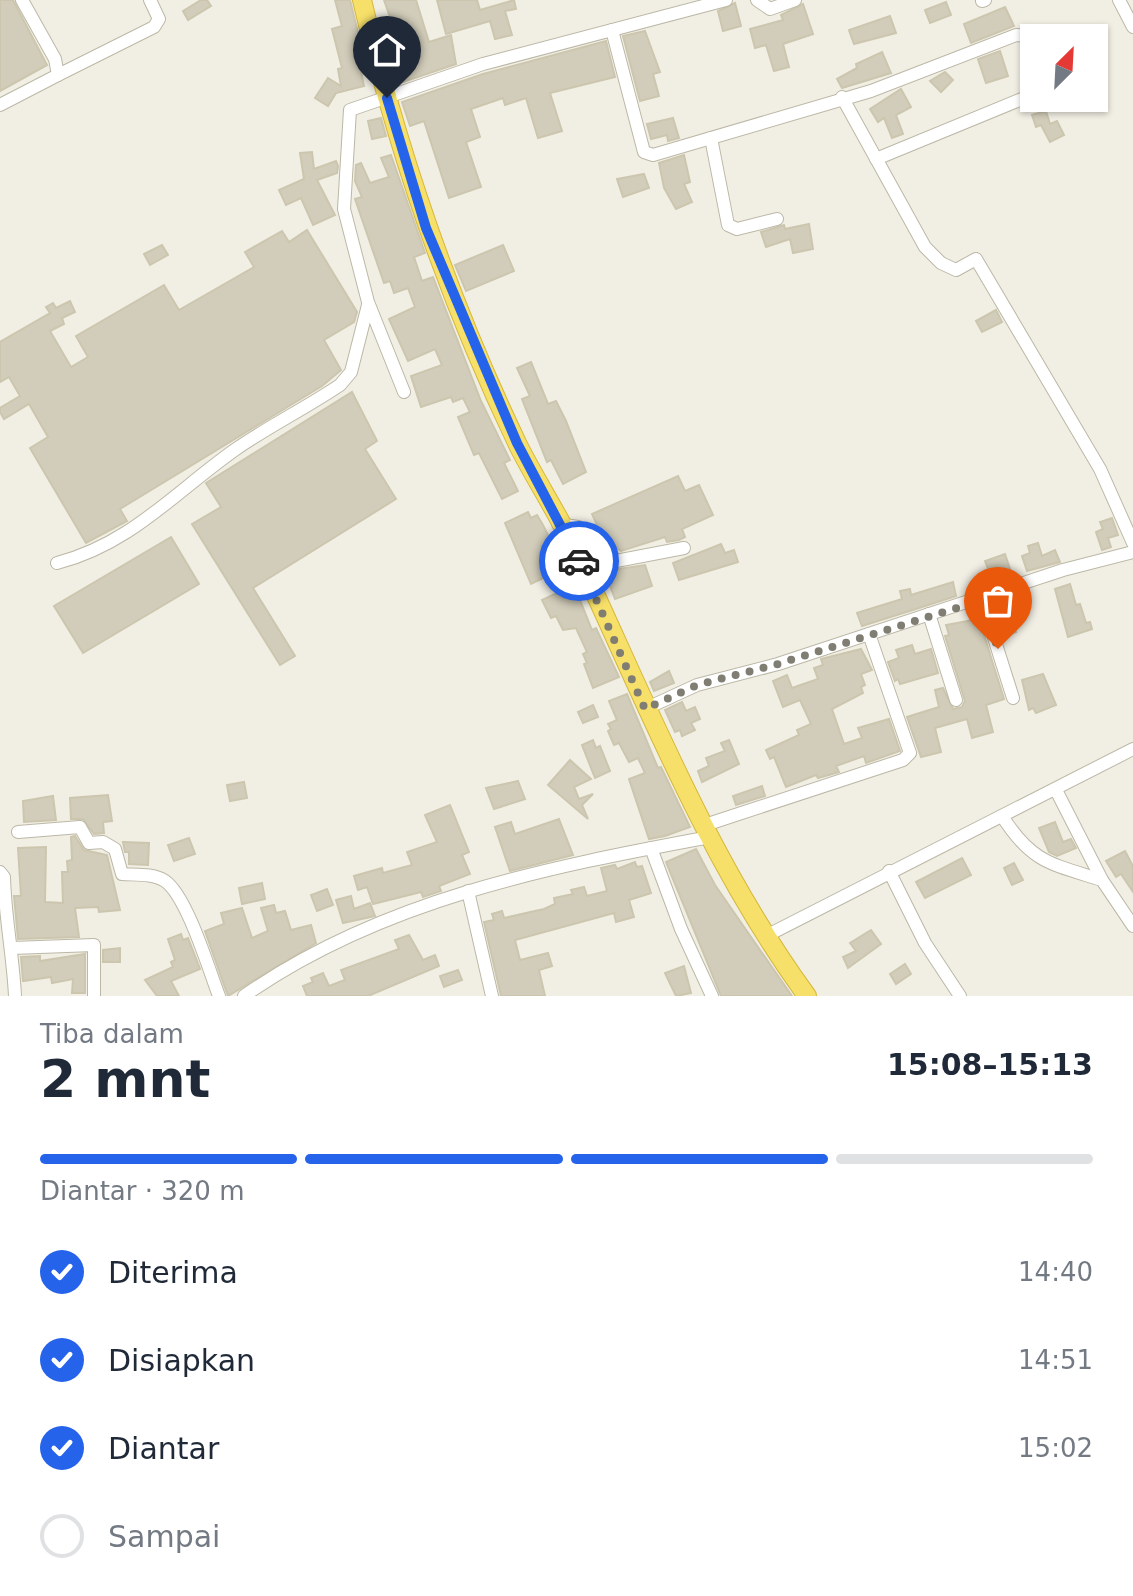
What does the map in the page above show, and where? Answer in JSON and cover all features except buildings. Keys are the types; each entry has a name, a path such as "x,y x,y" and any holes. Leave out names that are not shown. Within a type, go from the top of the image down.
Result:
{"highway":[{"path":"362,0 387,98 426,228 517,443 558,524 571,542 645,709 707,831 764,937 807,996"}],"street":[{"path":"22,0 55,59 58,75"},
{"path":"0,105 158,24 150,0"},
{"path":"404,392 368,302 344,209 348,115 354,107 455,72 612,30 688,4 726,0"},
{"path":"757,0 770,9 795,0"},
{"path":"1119,0 1133,27"},
{"path":"612,30 644,152 653,155 842,97 871,91 1020,35"},
{"path":"842,97 925,247 941,263 956,270 976,259 1100,469 1133,543"},
{"path":"876,159 1020,100"},
{"path":"711,138 728,225 737,229 777,219"},
{"path":"57,563 108,545 143,524 236,449 340,385 354,362 368,302"},
{"path":"558,524 578,527 616,561 684,548"},
{"path":"645,709 697,685 778,664 929,614 982,600 1063,570 1133,552"},
{"path":"982,600 1013,698"},
{"path":"929,614 956,700"},
{"path":"244,996 350,936 400,913 468,891 651,848 707,831 903,760 910,753 869,634"},
{"path":"764,937 1133,749"},
{"path":"1056,790 1102,880 1133,926"},
{"path":"1002,816 1016,838 1041,861 1102,880"},
{"path":"18,832 80,827 89,843 103,842 115,849 122,874 148,875 165,881 192,924 219,996"},
{"path":"651,848 681,929 712,996"},
{"path":"889,871 925,943 960,996"},
{"path":"0,872 4,877 5,924 12,948 15,996"},
{"path":"468,891 492,996"},
{"path":"12,948 94,945 94,996"}],"way so far":[{"path":"579,561 645,709 697,685 778,664 929,614 982,600 998,649"}],"route":[{"path":"387,98 426,228 517,443 579,561"}]}
